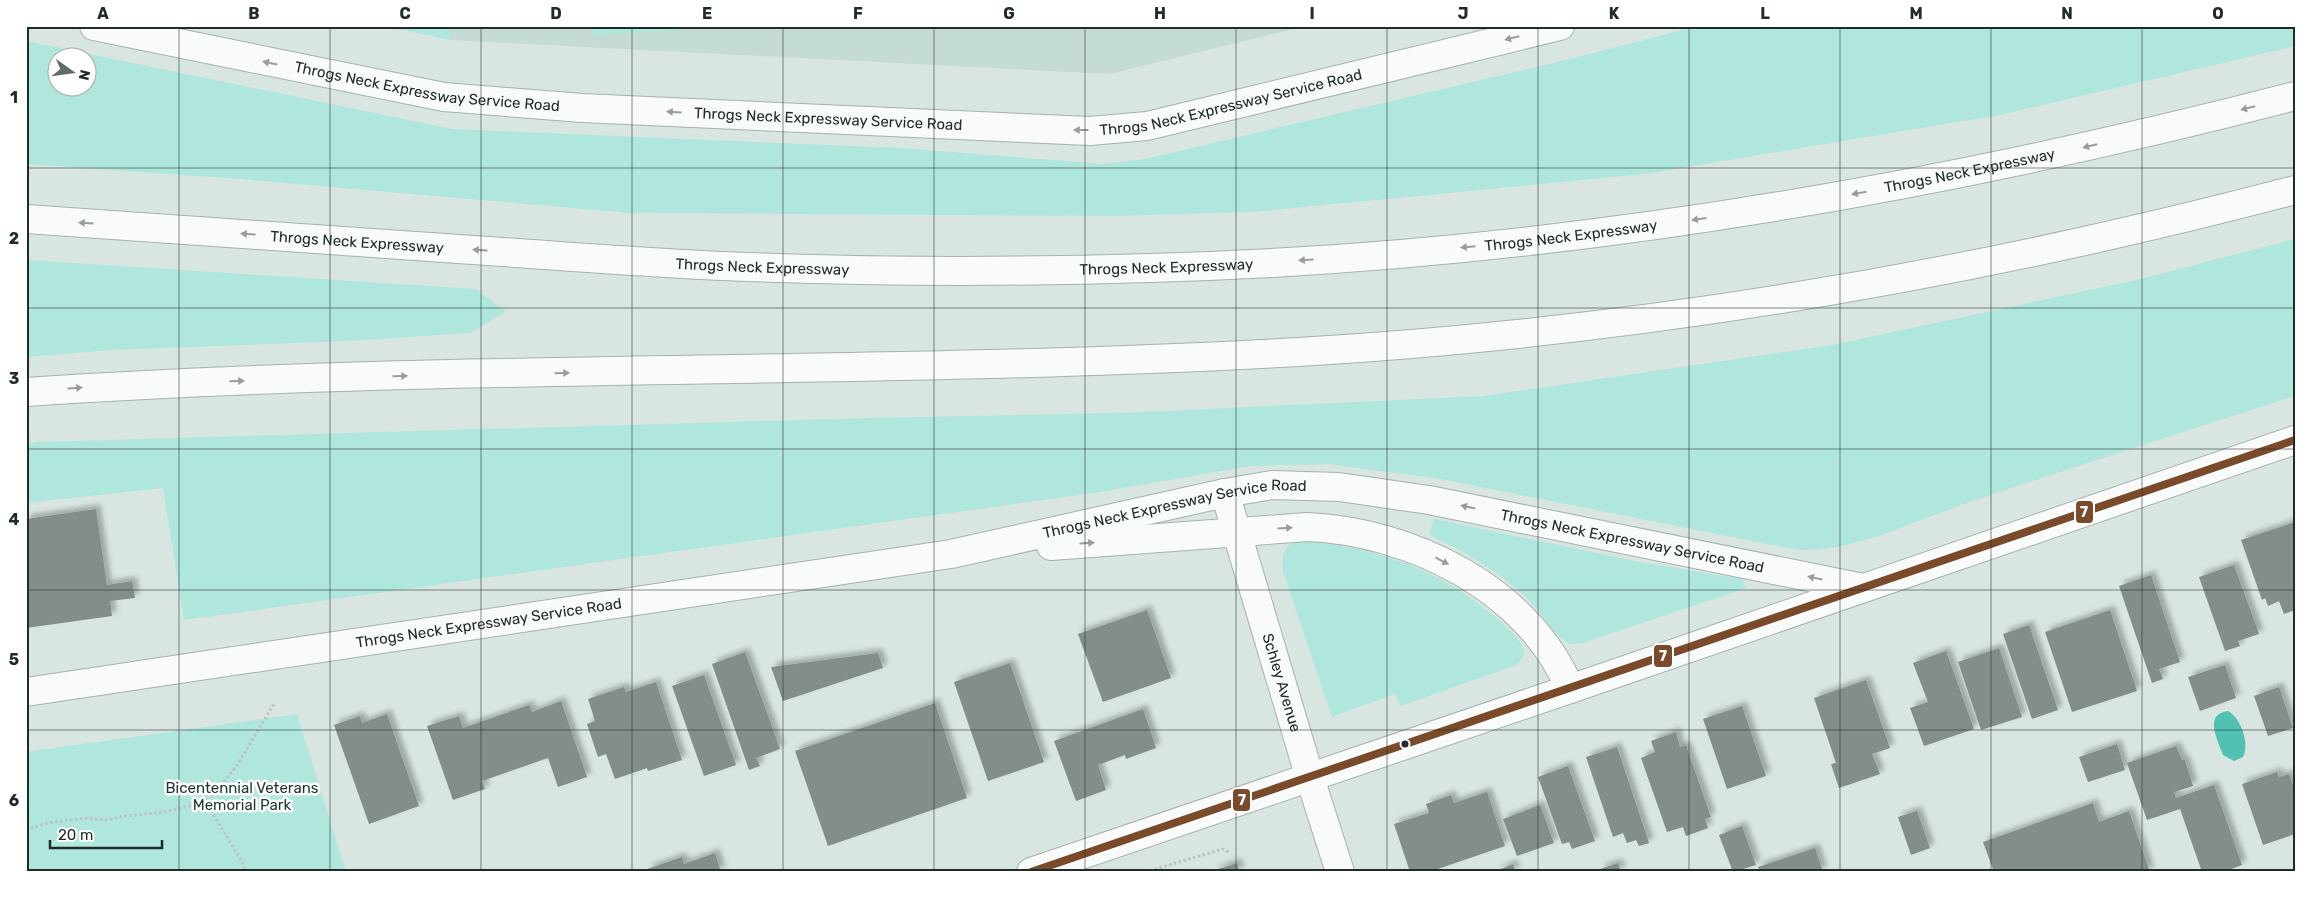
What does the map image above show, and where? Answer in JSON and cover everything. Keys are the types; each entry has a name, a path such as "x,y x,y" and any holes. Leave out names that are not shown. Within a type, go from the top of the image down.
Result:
{"main road":[{"name":"Throgs Neck Expressway Service Road","path":"94,26 384,87 453,98 582,108 1090,130 1147,126 1560,26"},
{"name":"Throgs Neck Expressway","path":"26,220 745,267 948,271 1222,266 1492,245 1761,210 1893,187 2028,160 2161,130 2295,96"},
{"path":"26,392 334,378 1090,362 1303,351 1441,341 1702,311 1904,278 2115,234 2295,190"},
{"path":"1031,872 2295,440"},
{"name":"Throgs Neck Expressway Service Road","path":"951,554 1225,493 1272,485 1294,484 1398,494 1456,504 1863,588"},
{"name":"Schley Avenue","path":"1225,493 1340,872"},
{"name":"Throgs Neck Expressway Service Road","path":"26,692 951,554 1307,527 1346,530 1402,543 1438,559 1490,592 1524,621 1551,653 1570,689"}],"path":[{"path":"26,829 53,822 88,818 108,820 124,816 164,812 206,802 236,767 274,702"},
{"path":"206,802 242,860 246,872"},
{"path":"1145,872 1223,849 1229,852"}],"shaded area":[{"path":"449,26 1306,26 1109,74 450,40"},
{"path":"2228,711 2237,719 2245,739 2243,757 2234,761 2223,755 2214,729 2216,717 2220,713"}],"green space":[{"path":"384,26 449,26 450,40"},
{"path":"592,26 679,26 679,30 592,35"},
{"path":"1698,26 2295,26 2295,46 2000,115 1644,174 1253,212 1113,216 631,213 240,179 26,164 26,41 60,48 48,48 48,98 98,98 98,56 452,129 899,148 1103,164 1145,159 1566,60"},
{"path":"2295,239 2295,396 2008,489 1881,535 1858,542 1813,550 1793,549 1441,479 1328,464 1250,466 1100,492 184,620 163,488 26,503 26,444 38,442 867,418 1120,413 1484,396 1832,345 2132,281"},
{"path":"26,260 475,289 506,311 471,333 348,341 111,350 26,357"},
{"path":"1434,519 1640,562 1742,579 1746,588 1583,643 1570,644 1559,636 1520,591 1470,556 1429,535"},
{"path":"1303,540 1382,555 1429,573 1452,586 1496,618 1517,638 1525,653 1517,665 1400,706 1395,694 1332,717 1283,572 1283,555 1285,551 1292,544"},
{"name":"Bicentennial Veterans Memorial Park","path":"297,714 346,872 26,872 26,752"}],"building":[{"path":"96,509 107,585 132,581 135,598 110,601 112,616 26,628 26,519"},
{"path":"2295,522 2295,610 2284,614 2279,601 2268,606 2265,598 2262,600 2241,540"},
{"path":"2234,565 2259,634 2238,641 2240,646 2225,651 2199,577"},
{"path":"2151,575 2180,662 2159,669 2163,679 2152,683 2119,586"},
{"path":"1147,610 1171,678 1103,702 1078,634"},
{"path":"2110,610 2137,691 2072,712 2045,632"},
{"path":"2029,625 2058,710 2032,719 2003,634"},
{"path":"1999,648 2022,717 1981,730 1958,662"},
{"path":"1946,651 1974,729 1924,746 1910,708 1928,702 1913,663"},
{"path":"745,652 780,749 756,758 760,766 749,770 712,664"},
{"path":"878,653 883,668 783,701 771,667"},
{"path":"1010,663 1044,762 988,781 954,682"},
{"path":"2225,665 2236,698 2200,711 2188,677"},
{"path":"704,675 736,765 704,776 672,686"},
{"path":"1866,680 1890,748 1872,754 1880,774 1839,788 1831,764 1836,763 1814,698"},
{"path":"656,682 682,760 648,771 647,768 615,779 606,754 598,757 587,724 595,721 588,699 624,687 626,692"},
{"path":"2279,687 2293,728 2268,736 2254,696"},
{"path":"561,701 587,777 558,787 548,758 482,781 485,789 453,800 427,726 459,716 463,728 529,705 532,712"},
{"path":"935,703 967,798 828,846 795,751"},
{"path":"1742,706 1766,776 1727,789 1703,719"},
{"path":"1143,709 1156,748 1126,759 1125,755 1098,765 1106,790 1076,801 1054,741"},
{"path":"387,714 419,806 369,824 334,725 360,716 362,723"},
{"path":"1676,732 1680,747 1686,745 1711,817 1705,819 1708,828 1686,836 1683,827 1667,832 1641,758 1655,752 1651,741"},
{"path":"2117,744 2125,770 2088,782 2079,757"},
{"path":"2176,746 2182,760 2185,760 2193,786 2174,792 2176,798 2214,785 2242,865 2223,872 2202,872 2180,809 2147,820 2127,763"},
{"path":"1617,747 1649,843 1639,846 1636,840 1627,843 1623,833 1613,837 1586,757"},
{"path":"1568,766 1595,841 1572,849 1569,842 1562,844 1538,777"},
{"path":"2277,772 2279,777 2289,774 2295,791 2295,834 2263,845 2242,784"},
{"path":"1487,792 1505,846 1429,872 1410,872 1394,824 1429,813 1426,804 1451,795 1454,803"},
{"path":"2093,803 2099,822 2129,811 2150,872 1994,872 1983,842"},
{"path":"1540,805 1554,843 1517,856 1503,819"},
{"path":"1917,811 1930,848 1911,855 1898,817"},
{"path":"1742,826 1756,865 1733,872 1719,835"},
{"path":"1815,848 1823,872 1760,872 1758,867"},
{"path":"715,853 721,872 648,872 647,869 682,857 684,864"},
{"path":"1237,863 1240,872 1212,872 1212,871"},
{"path":"1618,863 1621,872 1600,872 1600,869"},
{"path":"1513,864 1516,872 1494,872"}],"transit line":[{"name":"7","path":"1031,872 2295,440"}]}
